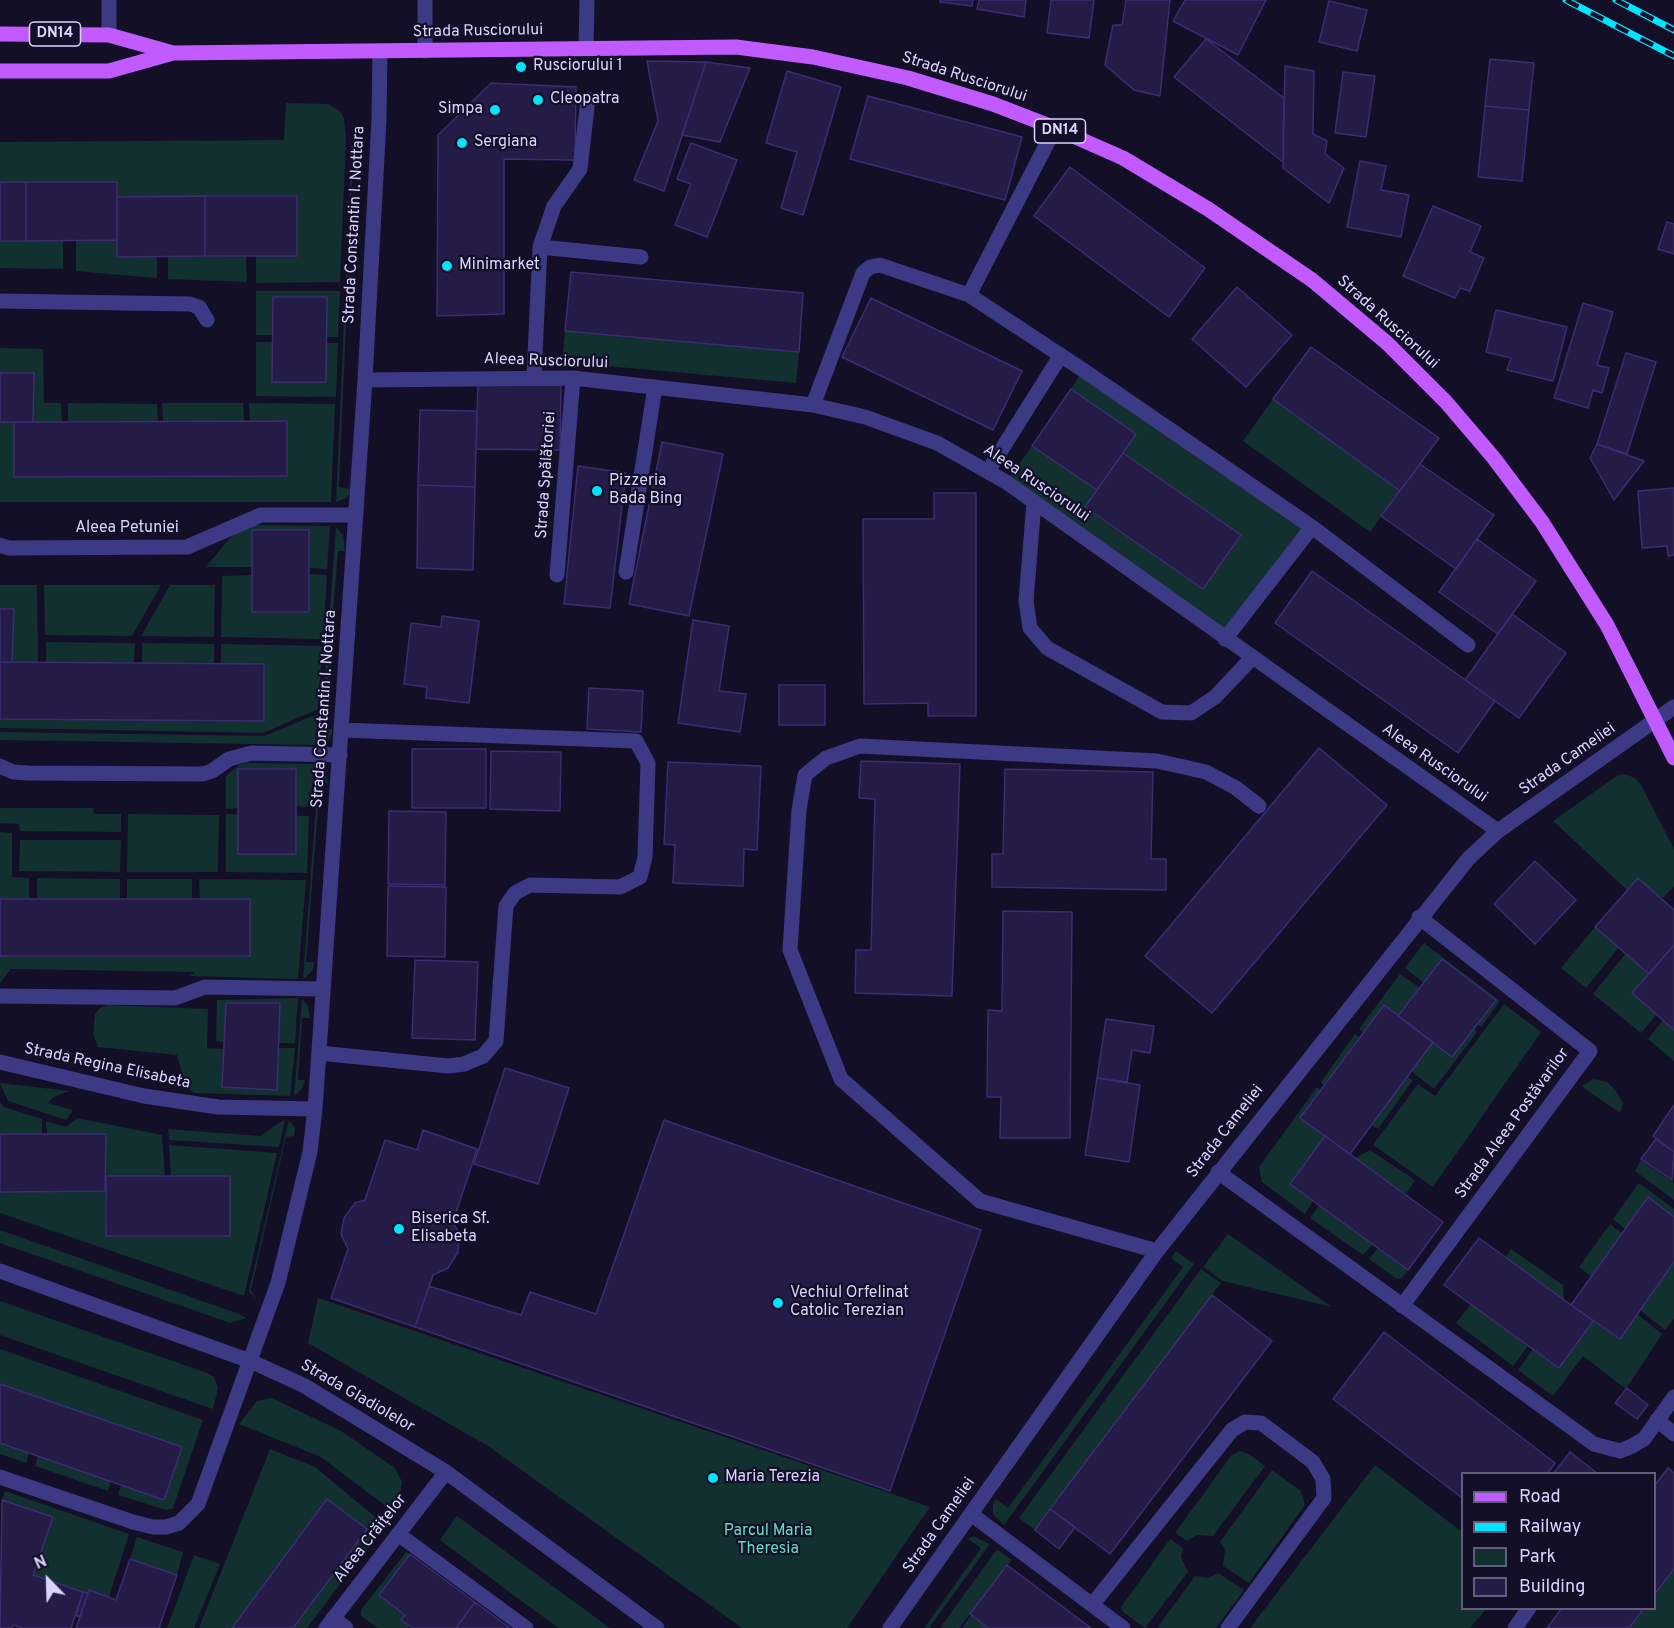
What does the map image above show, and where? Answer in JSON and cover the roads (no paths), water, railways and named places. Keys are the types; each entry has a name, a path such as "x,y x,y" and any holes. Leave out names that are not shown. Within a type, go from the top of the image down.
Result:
{"main road":[{"name":"Strada Rusciorului","path":"0,34 109,35 173,53"},
{"name":"Strada Rusciorului","path":"0,72 109,71 173,53 736,47 813,57 909,78 993,104 1055,129 1123,159 1208,209 1312,280 1387,343 1446,402 1493,457 1542,522 1606,625 1674,758"}],"street":[{"path":"109,0 109,35"},
{"path":"424,51 425,0"},
{"path":"586,47 587,0"},
{"name":"Strada Constantin I. Nottara","path":"0,1477 133,1522 153,1527 179,1523 198,1504 278,1283 300,1200 315,1109 365,380 379,119 380,51"},
{"path":"534,377 540,247 554,206 580,169 588,99"},
{"path":"969,295 1055,129"},
{"path":"540,247 641,257"},
{"path":"813,405 863,273 870,267 880,265 969,295 1062,355 1312,527 1468,645"},
{"path":"0,301 190,304 199,308 207,320"},
{"path":"988,471 1062,355"},
{"name":"Aleea Rusciorului","path":"365,380 534,377 573,378 655,387 813,405 865,417 937,443 988,471 1034,502 1498,831"},
{"name":"Strada Spălătoriei","path":"558,575 573,378"},
{"path":"626,572 655,387"},
{"path":"1034,502 1026,601 1030,628 1047,648 1161,712 1191,713 1215,697 1252,658"},
{"name":"Aleea Petuniei","path":"0,545 9,548 187,547 261,515 356,515"},
{"path":"1226,639 1312,527"},
{"name":"Strada Cameliei","path":"891,1628 1157,1251 1419,917 1468,859 1498,831 1674,707"},
{"path":"319,1053 448,1066 464,1064 483,1056 496,1041 506,906 515,893 530,885 620,887 640,877 645,857 648,763 636,741 342,730"},
{"path":"1157,1251 980,1201 842,1079 790,950 799,810 805,775 826,758 860,746 1157,761 1206,772 1236,788 1258,806"},
{"path":"0,766 21,773 203,774 212,771 229,759 252,753 340,755"},
{"name":"Strada Aleea Postăvarilor","path":"1402,1306 1590,1051 1419,917"},
{"path":"0,996 174,998 205,987 323,989"},
{"name":"Strada Regina Elisabeta","path":"0,1062 144,1096 218,1107 315,1109"},
{"path":"1218,1172 1594,1444 1609,1450 1626,1449 1644,1439 1674,1397"},
{"name":"Strada Gladiolelor","path":"0,1271 250,1361 303,1385 446,1472 657,1628"},
{"path":"1657,1420 1674,1434"},
{"path":"1092,1605 1232,1430 1245,1422 1261,1423 1313,1462 1323,1479 1324,1498 1228,1628"},
{"name":"Aleea Crăițelor","path":"329,1623 446,1472"},
{"path":"971,1514 1123,1628"},
{"path":"398,1534 526,1628"},
{"path":"1515,1628 1528,1610"},
{"path":"329,1623 346,1628"}],"railway":[{"path":"1566,0 1674,56"},
{"path":"1616,0 1674,30"}],"place":[{"name":"Rusciorului 1","path":"521,67"},
{"name":"Cleopatra","path":"538,100"},
{"name":"Simpa","path":"495,110"},
{"name":"Sergiana","path":"462,143"},
{"name":"Minimarket","path":"447,266"},
{"name":"Pizzeria Bada Bing","path":"597,491"},
{"name":"Biserica Sf. Elisabeta","path":"399,1229"},
{"name":"Vechiul Orfelinat Catolic Terezian","path":"778,1303"},
{"name":"Maria Terezia","path":"713,1478"}],"park label":[{"name":"Parcul Maria Theresia","path":"768,1541"}]}
